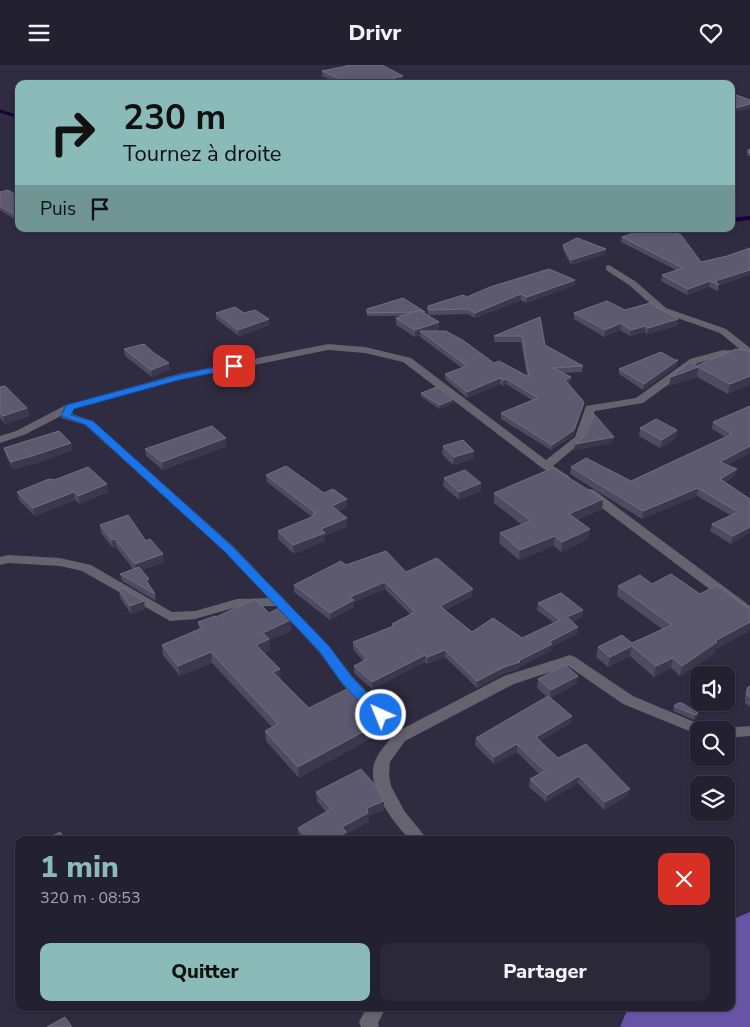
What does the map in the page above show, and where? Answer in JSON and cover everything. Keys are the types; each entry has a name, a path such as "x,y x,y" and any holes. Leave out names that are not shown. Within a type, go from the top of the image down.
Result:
{"street":[{"path":"609,268 632,283 662,310 723,331 750,354"},
{"path":"0,440 20,433 70,407 178,377 328,347 365,350 406,360 546,466 595,497 750,613"},
{"path":"546,466 580,438 590,408 639,401 694,361 722,353 750,354"},
{"path":"70,407 66,416 89,423 229,549 324,649 347,680 400,737"},
{"path":"0,561 8,559 60,562 86,568 170,617 195,615 237,603 280,602"},
{"path":"416,836 407,828 382,788 381,765 400,737 509,680 570,660 628,700 690,726"},
{"path":"735,732 750,731"},
{"path":"370,1027 368,1022 375,1011"}],"shaded area":[{"path":"750,912 750,1027 620,1027 627,1011 735,1011 735,918"}],"building":[{"path":"352,65 382,65 403,76 393,78 396,80 342,80 322,71"},
{"path":"735,94 750,100 750,104 735,108"},
{"path":"8,190 15,194 15,215 0,206 0,192"},
{"path":"636,232 674,232 681,235 701,262 750,248 750,270 715,281 719,285 710,281 688,289 662,275 683,268 622,237"},
{"path":"577,238 606,249 571,260 563,245"},
{"path":"549,269 575,280 527,297 521,294 475,313 468,309 428,310 428,306 463,295 467,297 490,287"},
{"path":"403,298 425,312 419,310 414,312 367,313 367,309"},
{"path":"607,301 625,310 650,303 678,319 648,328 645,326 631,330 621,323 605,330 574,313"},
{"path":"235,307 244,313 255,310 269,319 238,330 216,313"},
{"path":"419,310 439,322 415,330 396,318"},
{"path":"540,317 545,345 583,366 553,368 571,377 565,380 584,402 574,430 552,445 501,413 538,398 507,379 500,378 467,392 445,374 467,366 420,331 446,331 464,341 494,363 499,361 529,377 522,336 494,336"},
{"path":"144,344 169,363 151,370 124,349"},
{"path":"736,349 750,352 750,376 730,384 698,367 671,377 690,362 696,366"},
{"path":"661,352 678,360 644,384 619,369"},
{"path":"5,386 27,408 3,416 0,412 0,387"},
{"path":"437,387 454,399 440,405 421,393"},
{"path":"750,406 750,446 720,462 737,469 720,479 750,499 750,527 733,536 712,524 738,512 698,488 643,511 571,467 586,458 631,481 732,434 713,422"},
{"path":"594,414 614,437 575,444 587,434"},
{"path":"656,419 677,430 662,440 640,428"},
{"path":"212,426 226,438 162,462 145,449"},
{"path":"59,431 71,443 11,462 4,448"},
{"path":"463,440 474,451 454,457 443,446"},
{"path":"286,466 324,493 333,489 347,499 332,506 347,518 321,529 325,533 293,545 278,531 314,516 313,514 316,513 266,475"},
{"path":"88,467 107,484 78,496 74,492 33,508 17,492 49,479 54,480"},
{"path":"553,468 603,499 569,514 590,529 562,542 555,536 520,550 500,533 531,521 494,493"},
{"path":"465,470 481,483 459,492 444,478"},
{"path":"128,515 146,541 150,539 163,554 135,564 115,539 112,540 100,525"},
{"path":"386,551 406,572 437,558 473,589 440,606 472,632 493,618 522,638 560,620 538,603 561,593 583,610 567,617 578,627 549,642 552,644 518,661 520,662 504,667 477,681 445,650 428,657 425,655 372,682 354,666 367,659 353,642 394,626 392,624 415,612 385,582 350,597 354,600 330,613 294,585 341,561 346,565"},
{"path":"139,567 149,579 146,580 155,594 120,574"},
{"path":"671,574 700,594 717,585 750,608 750,622 715,641 717,642 682,666 673,658 656,666 632,646 610,657 598,647 622,635 632,643 672,625 618,586 640,575 652,584"},
{"path":"122,588 144,601 130,606 119,590"},
{"path":"255,599 269,613 279,608 290,620 263,633 269,639 256,645 280,669 273,672 309,708 347,689 381,722 298,767 265,731 278,724 211,652 178,666 162,645 202,628 198,622 216,617"},
{"path":"565,665 578,676 551,690 538,679"},
{"path":"750,686 750,697 747,695 747,688"},
{"path":"548,696 572,716 536,737 558,758 586,744 630,789 605,802 579,776 547,795 530,779 545,771 517,744 494,757 476,738"},
{"path":"682,703 690,708 690,711 698,713 695,715 674,706"},
{"path":"361,769 377,787 384,801 367,808 368,813 342,827 346,832 343,836 305,836 298,828 331,809 316,792"},
{"path":"60,832 63,836 52,836"},
{"path":"65,1017 72,1027 47,1027"}],"waterway":[{"path":"0,111 15,116"},
{"path":"735,220 750,218"}],"route":[{"path":"234,366 178,377 70,407 66,416 89,423 229,549 324,649 347,680 381,715"}]}
